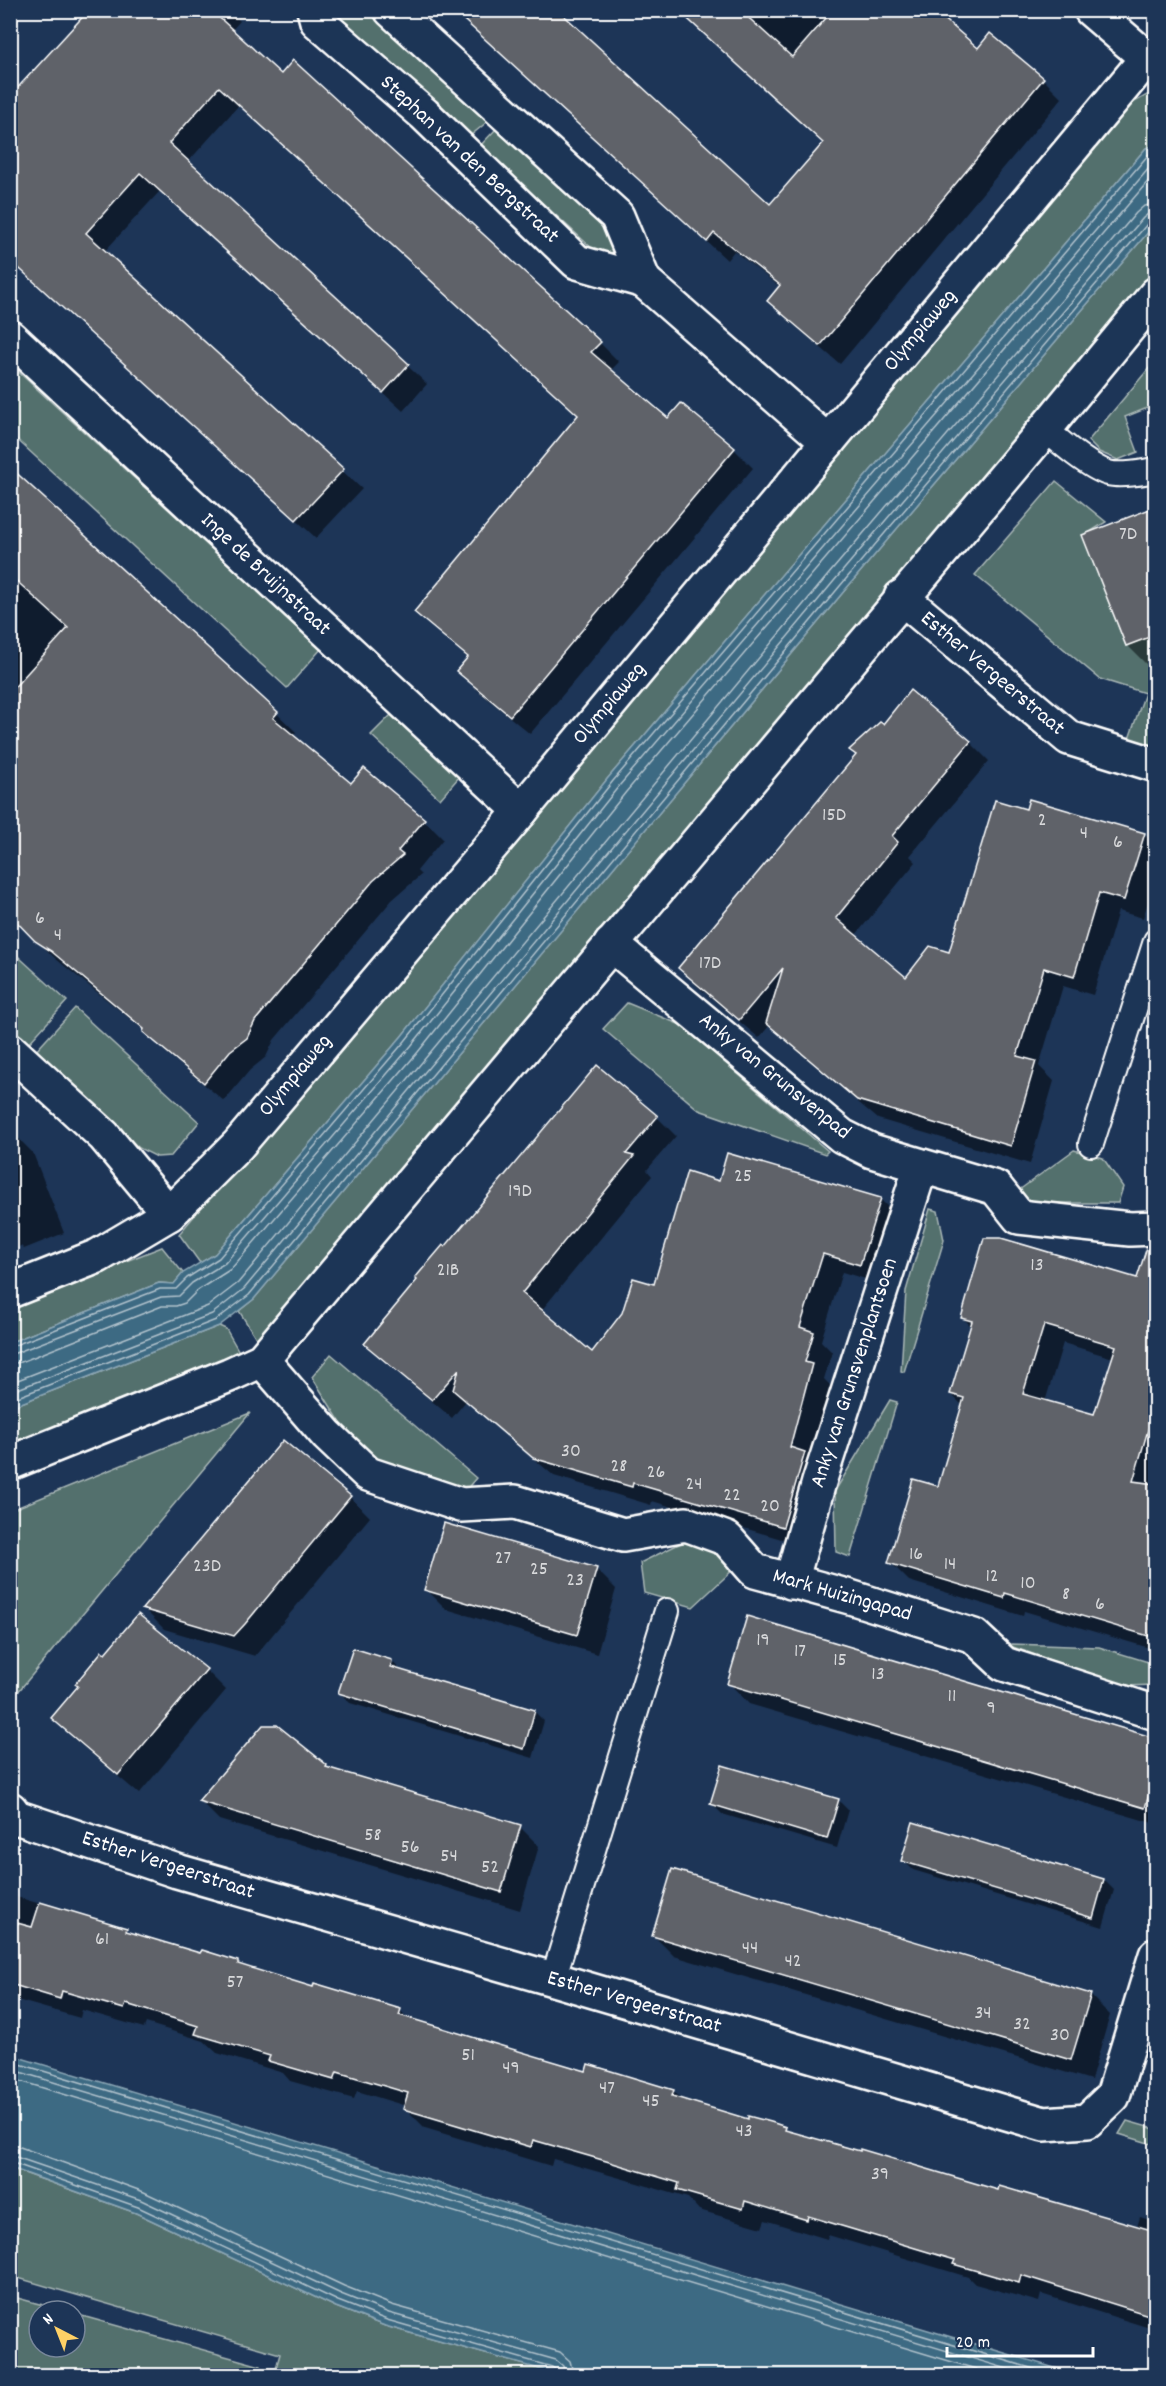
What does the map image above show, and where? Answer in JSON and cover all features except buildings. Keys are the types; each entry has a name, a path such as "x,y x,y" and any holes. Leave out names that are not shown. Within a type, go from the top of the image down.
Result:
{"street":[{"name":"Stephan van den Bergstraat","path":"314,10 317,21 424,114 577,262 644,281 828,442"},
{"name":"Stephan van den Bergstraat","path":"391,10 617,216 644,281"},
{"path":"1091,10 1151,61"},
{"name":"Olympiaweg","path":"10,1291 98,1256 169,1214 238,1145 1151,61"},
{"path":"10,1463 262,1360 901,597 1046,429 1155,294"},
{"name":"Inge de Bruijnstraat","path":"10,338 520,811"},
{"name":"Esther Vergeerstraat","path":"901,597 1069,738 1155,765"},
{"name":"Anky van Grunsvenpad","path":"610,944 842,1136 872,1151 996,1188 1019,1216 1130,1228 1155,1228"},
{"path":"10,1050 104,1136 169,1214"},
{"name":"Anky van Grunsvenplantsoen","path":"791,1582 819,1482 921,1166"},
{"name":"Mark Huizingapad","path":"262,1360 327,1436 368,1474 461,1505 514,1502 623,1535 686,1524 728,1539 755,1571 850,1596 974,1636 1004,1664 1155,1713"},
{"name":"Esther Vergeerstraat","path":"10,1809 16,1817 177,1871 1044,2124 1087,2121 1113,2096 1155,1955"}],"lane":[{"path":"1046,429 1071,451 1108,473 1146,473 1155,469"},
{"path":"1091,1144 1155,941"},
{"path":"553,1979 667,1611"}],"green space":[{"path":"333,11 368,11 487,122 470,136"},
{"path":"1147,95 1155,97 1155,146 1146,148 608,778 401,1037 215,1254 200,1263 179,1234 995,270 1013,240 1122,109"},
{"path":"496,129 614,237 618,258 594,250 480,146"},
{"path":"1155,224 1155,273 258,1341 239,1311 254,1299 845,590"},
{"path":"1155,361 1155,405 1125,417 1138,452 1118,460 1099,452 1088,441"},
{"path":"13,367 321,649 287,688 11,434 10,370"},
{"path":"1056,481 1106,522 1083,536 1126,646 1155,635 1155,747 1129,739 1145,693 1100,679 975,575"},
{"path":"391,715 459,777 440,799 371,735"},
{"path":"10,949 67,1001 28,1044 11,1029"},
{"path":"627,1003 681,1025 828,1151 825,1154 699,1110 603,1029"},
{"path":"75,1008 199,1122 171,1156 157,1157 139,1148 36,1051"},
{"path":"1074,1150 1103,1158 1123,1187 1118,1203 1024,1203 1015,1193"},
{"path":"930,1209 938,1211 944,1240 904,1372 901,1371 906,1291"},
{"path":"162,1247 183,1273 174,1284 159,1283 11,1342 11,1306"},
{"path":"219,1326 226,1329 241,1355 11,1444 11,1407"},
{"path":"331,1354 476,1478 464,1492 376,1460 349,1436 312,1377"},
{"path":"890,1400 897,1402 850,1557 836,1552 835,1491"},
{"path":"250,1413 17,1693 10,1677 11,1510"},
{"path":"685,1541 722,1552 735,1568 693,1607 644,1593 640,1563"},
{"path":"1012,1644 1099,1647 1155,1664 1155,1685 1124,1686 1010,1646"},
{"path":"1127,2121 1155,2129 1155,2145 1119,2134"},
{"path":"10,2168 136,2213 336,2307 385,2326 561,2375 274,2375 280,2354 11,2276"},
{"path":"10,2296 27,2301 27,2359 87,2359 87,2317 261,2366 259,2375 11,2375"}],"water":[{"path":"1155,146 1155,224 845,590 254,1299 219,1326 11,1407 11,1342 159,1283 174,1284 183,1273 215,1254 401,1037 608,778 1146,148"},
{"path":"10,2055 1078,2375 561,2375 385,2326 336,2307 136,2213 11,2168"}]}
